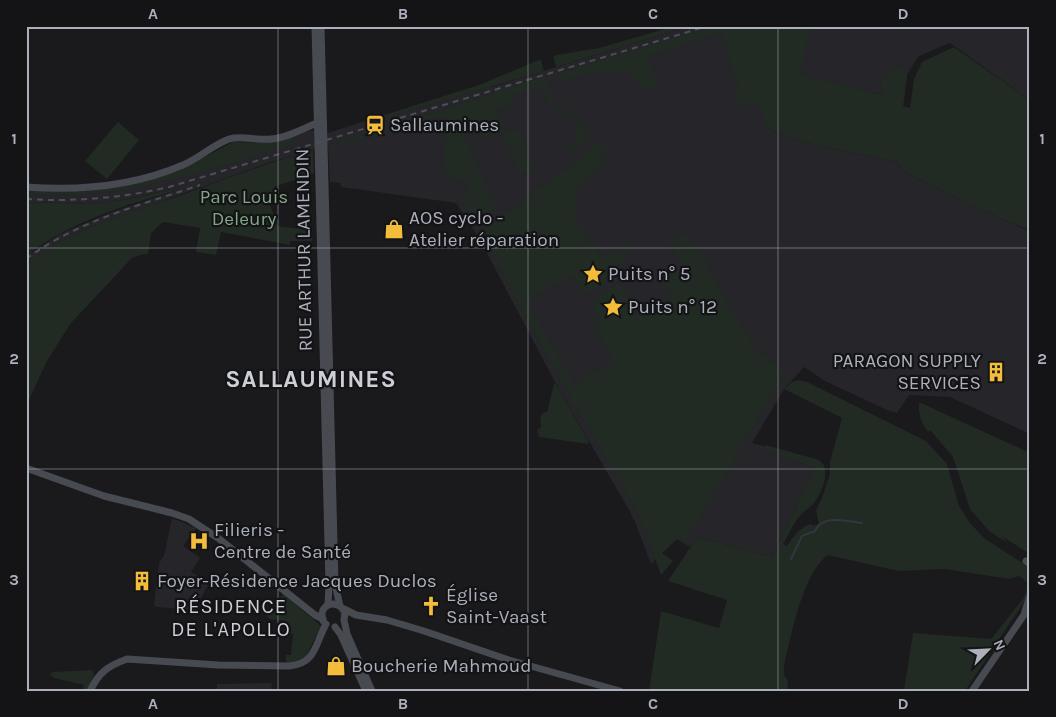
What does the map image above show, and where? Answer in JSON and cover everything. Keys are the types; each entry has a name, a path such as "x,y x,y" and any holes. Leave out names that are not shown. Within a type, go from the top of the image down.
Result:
{"main road":[{"name":"RUE ARTHUR LAMENDIN","path":"315,26 329,585 326,607"},
{"name":"RUE ARTHUR LAMENDIN","path":"321,26 334,565 337,596 342,607"},
{"path":"26,187 82,187 141,179 184,165 233,138 260,140 277,138 317,123"},
{"path":"26,468 104,496 172,513 189,520 218,538 324,622 335,627 341,635 366,691"},
{"path":"1024,614 1030,596"},
{"path":"307,608 316,610 336,604 356,615 387,620 509,660 620,691"},
{"path":"972,691 1030,606"},
{"path":"90,691 102,672 114,664 127,659 234,665 289,666 304,663 310,657 324,622 322,614 326,607"},
{"path":"342,607 347,634 372,691"},
{"path":"335,627 339,626 344,619 356,615"}],"shaded area":[{"path":"690,26 1030,26 1030,100 950,43 919,56 907,75 903,107 885,95 862,90 765,127 799,141 896,162 906,173 1030,231 1030,434 950,397 909,395 897,413 825,381 804,367 784,389 752,443 819,460 772,557 697,537 690,547 677,539 651,564 629,510 556,384 479,238 456,203 341,187 341,183 330,182 328,145 268,163 91,227 62,241 26,265 26,256 60,234 112,212 178,190 177,188 122,200 88,204 26,202 26,189 96,189 139,183 179,171 233,142 259,143 281,141 302,132 314,130 315,137 479,85 491,85 492,87"},
{"path":"172,518 196,528 183,546 200,558 191,572 210,582 194,610 156,607 154,604 159,563 164,556"},
{"path":"272,683 271,691 217,691 217,684"}],"green space":[{"path":"675,26 690,26 556,67 553,57 599,48"},
{"path":"714,26 810,26 802,75 884,95 880,82 895,66 904,69 907,75 903,106 910,108 914,79 922,62 954,47 1030,100 1030,230 1000,218 906,173 896,162 799,141 765,127 761,110 756,105 744,107 732,100 739,88 721,33 648,56 658,86 642,90 629,70 608,75 599,71 560,82 558,73"},
{"path":"541,60 544,71 383,118 382,116 479,85"},
{"path":"545,76 554,100 590,132 590,137 571,152 567,147 578,143 573,131 578,128 552,106 537,88 512,96 513,103 496,111 505,133 518,128 535,168 521,174 500,130 483,138 470,124 461,126 498,210 484,220 474,220 461,200 470,193 466,185 460,181 454,181 447,171 444,170 446,118 436,117 332,148 331,145 493,94 493,92"},
{"path":"118,122 139,140 107,179 85,161"},
{"path":"292,136 293,145 161,182 128,189 94,193 60,195 26,193 26,189 96,189 139,183 179,171 233,142 259,143 281,141"},
{"path":"601,143 610,148 607,151 603,151 602,167 576,189 577,211 574,213 600,258 611,252 641,242 630,250 608,280 589,294 572,275 527,300 574,384 613,361 591,321 594,321 597,325 601,322 594,306 597,298 618,282 638,316 672,298 662,279 683,267 668,241 680,234 686,233 690,236 753,346 783,372 783,377 685,543 677,539 662,553 673,561 661,575 635,508 513,294 483,234 483,230 582,155"},
{"name":"Parc Louis Deleury","path":"313,150 314,173 274,187 276,202 270,204 277,226 312,230 312,241 290,241 290,245 221,232 216,255 196,252 200,228 163,222 151,233 148,254 132,258 71,323 47,361 26,406 26,265 43,252 99,224 262,166"},
{"path":"178,188 178,190 138,202 79,224 61,233 26,256 26,202 88,204 123,200"},
{"path":"798,380 807,382 926,441 947,464 959,506 970,523 984,538 1030,568 1030,593 965,691 904,691 913,633 991,639 1023,599 1029,584 1019,576 1010,579 944,569 898,571 828,555 819,563 812,575 794,622 784,666 784,675 788,681 787,691 649,691 661,611 719,628 727,600 668,581 697,537 772,557 815,468 764,449 766,445 819,460 825,469 823,487 817,499 802,513 783,544 787,546 804,527 819,524 816,511 830,474 830,462 842,418 784,389 792,382"},
{"path":"554,384 556,384 589,442 588,444 539,437 537,430 541,427 540,418 543,413 547,412"},
{"path":"919,402 1030,453 1030,554 1001,536 1009,544 989,531 970,509 953,457 930,430 928,432 922,421"},
{"path":"283,594 321,626 306,657 293,662 286,662 286,655 291,655 293,634 288,634 286,631 286,621 270,619 266,615"},
{"path":"92,670 94,675 87,691 82,691 84,685 54,678 50,674 53,672"}],"waterway":[{"path":"791,559 802,536 815,531 824,522 843,520 862,523"}],"railway":[{"path":"26,199 98,198 134,194 169,187 708,26"},
{"path":"26,259 66,234 88,224 132,207 200,185"}],"place":[{"name":"Sallaumines","path":"375,125"},
{"name":"AOS cyclo - Atelier réparation","path":"394,229"},
{"name":"Puits n° 5","path":"593,274"},
{"name":"Puits n° 12","path":"613,307"},
{"name":"PARAGON SUPPLY SERVICES","path":"996,372"},
{"name":"Filieris - Centre de Santé","path":"199,541"},
{"name":"Foyer-Résidence Jacques Duclos","path":"142,581"},
{"name":"Église Saint-Vaast","path":"431,606"},
{"name":"Boucherie Mahmoud","path":"336,666"}],"district":[{"name":"SALLAUMINES","path":"311,379"},
{"name":"RÉSIDENCE DE L'APOLLO","path":"231,618"}]}
